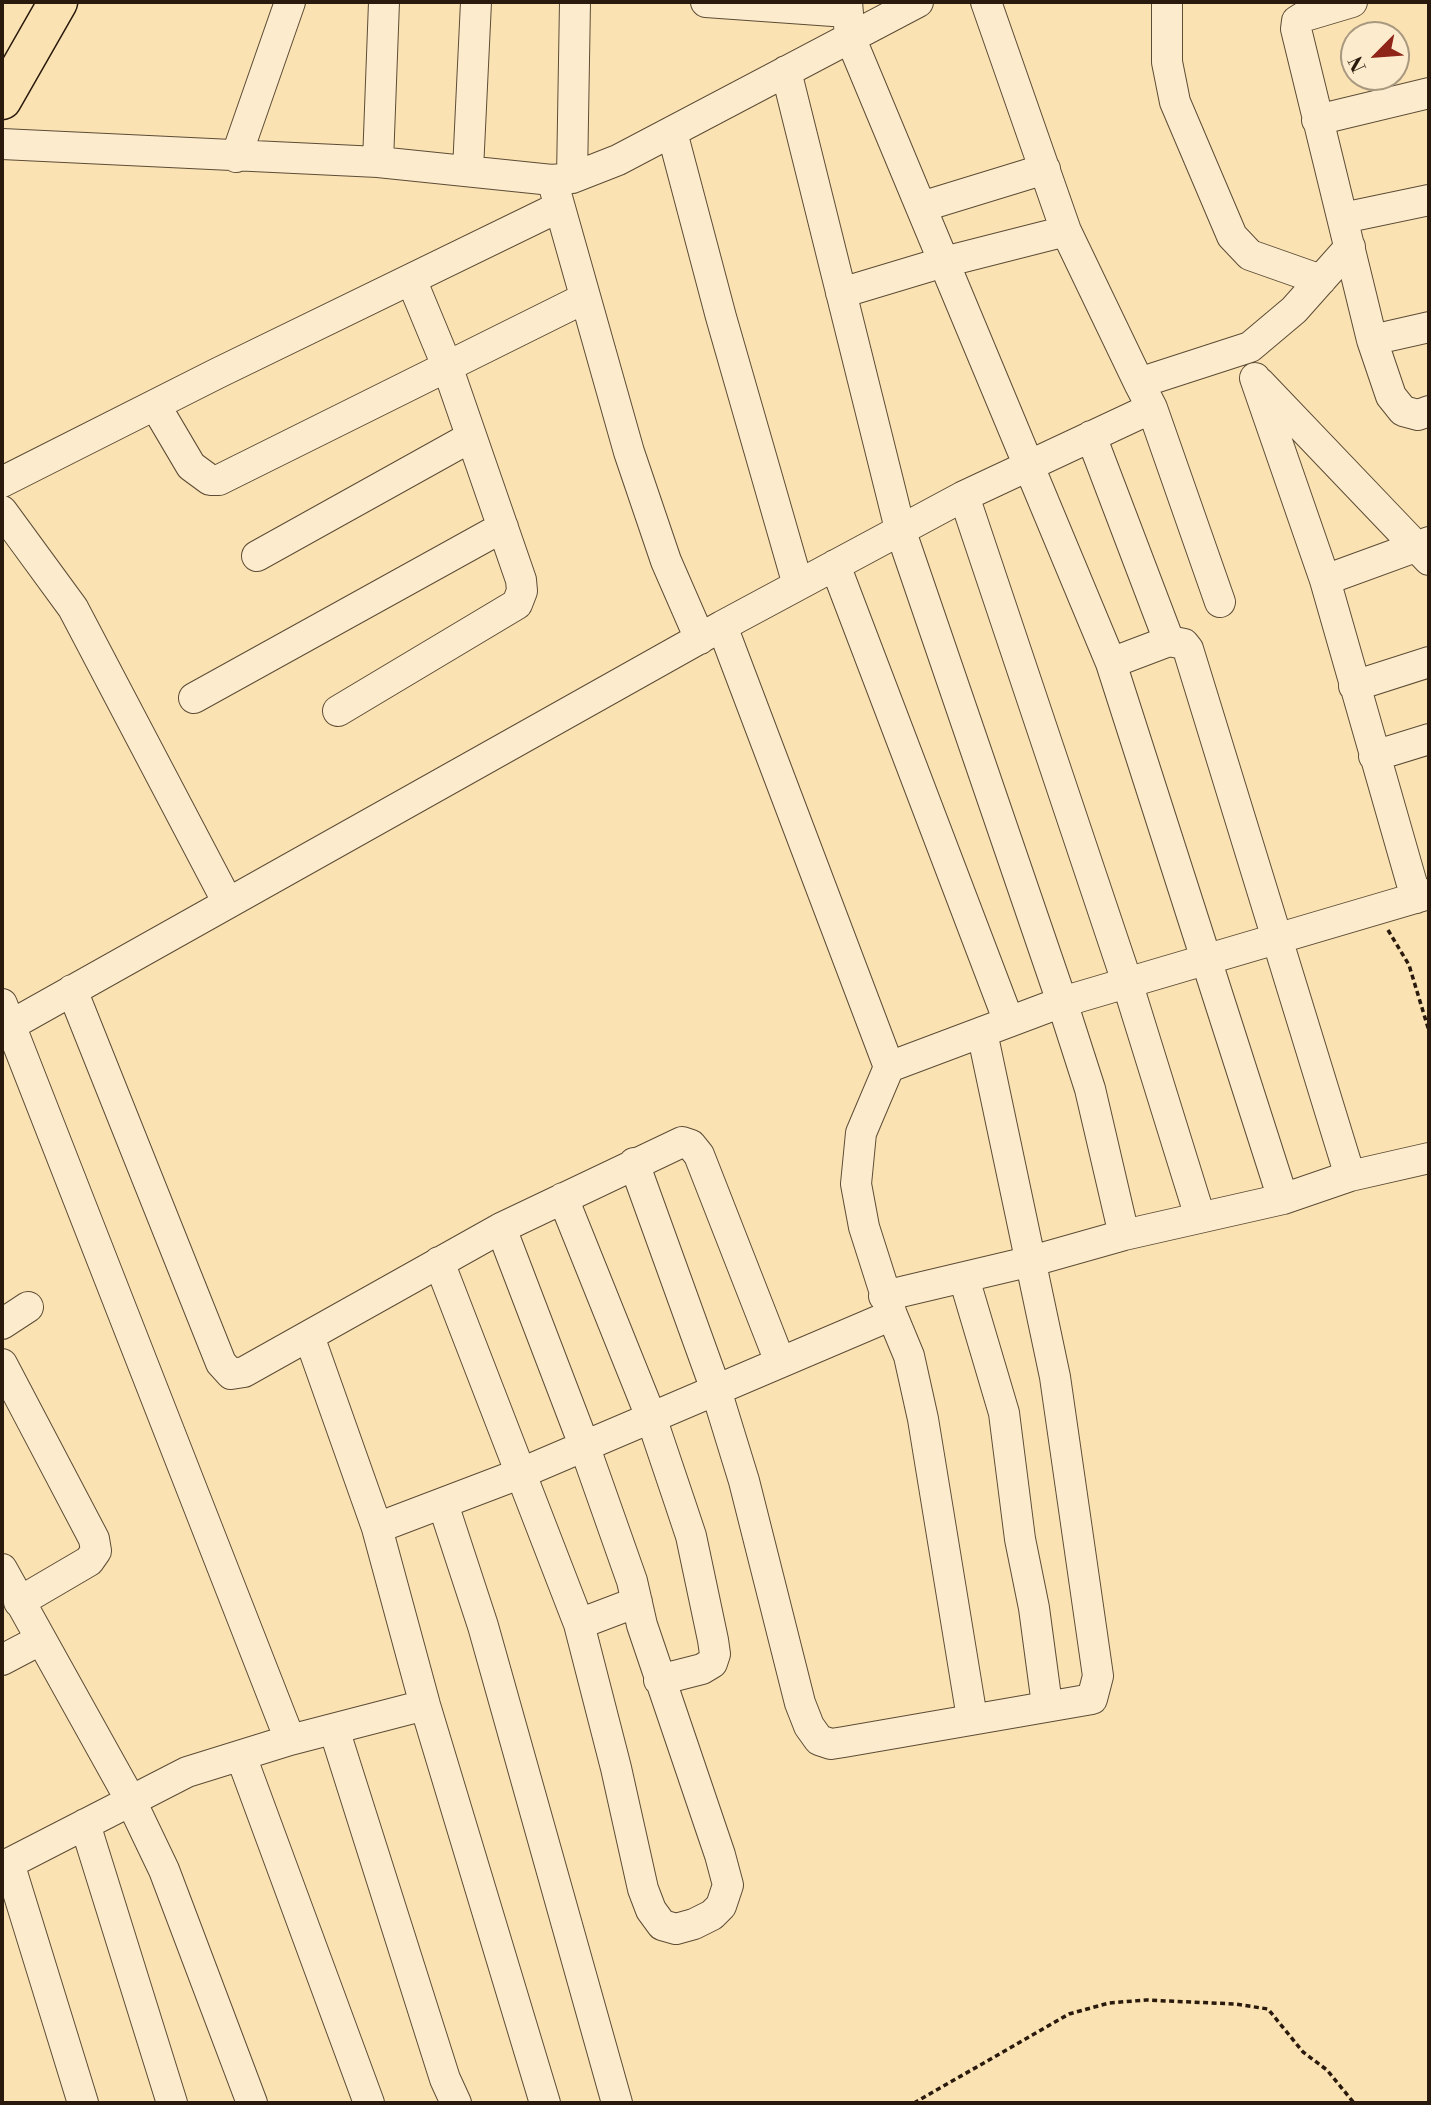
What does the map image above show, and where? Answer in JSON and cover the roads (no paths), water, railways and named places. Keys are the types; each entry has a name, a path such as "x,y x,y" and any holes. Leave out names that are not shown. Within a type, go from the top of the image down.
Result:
{"main road":[{"path":"2,100 58,2"}],"street":[{"path":"236,157 290,2"},
{"path":"378,162 384,2"},
{"path":"468,170 475,2"},
{"path":"575,2 561,188 585,298 629,452 666,561 711,632 889,1067 861,1133 856,1184 864,1227 888,1305 909,1356 923,1419 972,1718"},
{"path":"706,2 728,2 848,17 918,2"},
{"path":"986,2 1066,231 1145,396 1220,602"},
{"path":"1167,2 1167,62 1175,102 1232,236 1250,255 1321,280"},
{"path":"1352,2 1297,21 1296,29 1373,340 1391,396 1403,411 1418,415 1429,411"},
{"path":"2,482 411,279 561,188 786,71 848,17"},
{"path":"848,17 921,207 1111,663 1283,1199"},
{"path":"786,71 900,529 1090,1089 1124,1235"},
{"path":"1317,120 1429,93"},
{"path":"672,132 721,317 798,585"},
{"path":"2,144 378,162 468,170 561,188"},
{"path":"921,207 1045,169"},
{"path":"1343,218 1429,200"},
{"path":"841,293 944,261 1066,231"},
{"path":"290,1740 5,1019 72,990 900,529 1091,436 1145,396 1227,355 1250,347 1273,331 1350,247"},
{"path":"338,711 517,604 522,591 521,580 447,366 411,279"},
{"path":"155,405 191,466 211,480 219,480 585,298"},
{"path":"1373,340 1429,327"},
{"path":"1227,355 1255,378 1425,549 1325,580"},
{"path":"889,1067 1062,1002 1423,896 1374,756 1325,580 1255,378"},
{"path":"1091,436 1169,641"},
{"path":"257,556 471,437"},
{"path":"964,496 1127,982 1200,1217"},
{"path":"2,511 74,608 228,901"},
{"path":"194,698 503,527"},
{"path":"634,1163 716,1390 744,1481 800,1703 809,1726 819,1740 831,1744 1092,1699 1096,1693 1098,1676 1055,1377 1032,1261 995,1027 835,565"},
{"path":"1111,663 1169,641 1184,644 1188,649 1350,1177"},
{"path":"1354,686 1429,662"},
{"path":"1374,756 1429,739"},
{"path":"72,990 221,1363 231,1374 244,1372 501,1228 682,1142 691,1145 699,1155 780,1363"},
{"path":"377,1528 519,1474 651,1418 780,1363 888,1305 964,1278 1124,1235 1283,1199 1350,1177 1429,1158"},
{"path":"563,1198 651,1418 691,1536 715,1654 712,1662 702,1669 659,1680"},
{"path":"439,1262 579,1624 613,1755 643,1889 651,1910 662,1925 676,1929 712,1915 721,1906 728,1885 706,1808 659,1680 637,1602 584,1445 501,1228"},
{"path":"964,1278 1004,1413 1020,1539 1034,1608 1047,1705"},
{"path":"2,1324 27,1307"},
{"path":"309,1336 377,1528 425,1705 545,2103"},
{"path":"2,1364 94,1539 96,1551 89,1560 19,1602"},
{"path":"443,1504 487,1639 617,2103"},
{"path":"2,1569 130,1799 163,1870 252,2103"},
{"path":"579,1624 637,1602"},
{"path":"2,1660 40,1640"},
{"path":"83,2103 6,1865 187,1772 290,1740 425,1705"},
{"path":"334,1729 445,2080 456,2103"},
{"path":"241,1756 369,2103"},
{"path":"85,1824 172,2103"}]}
